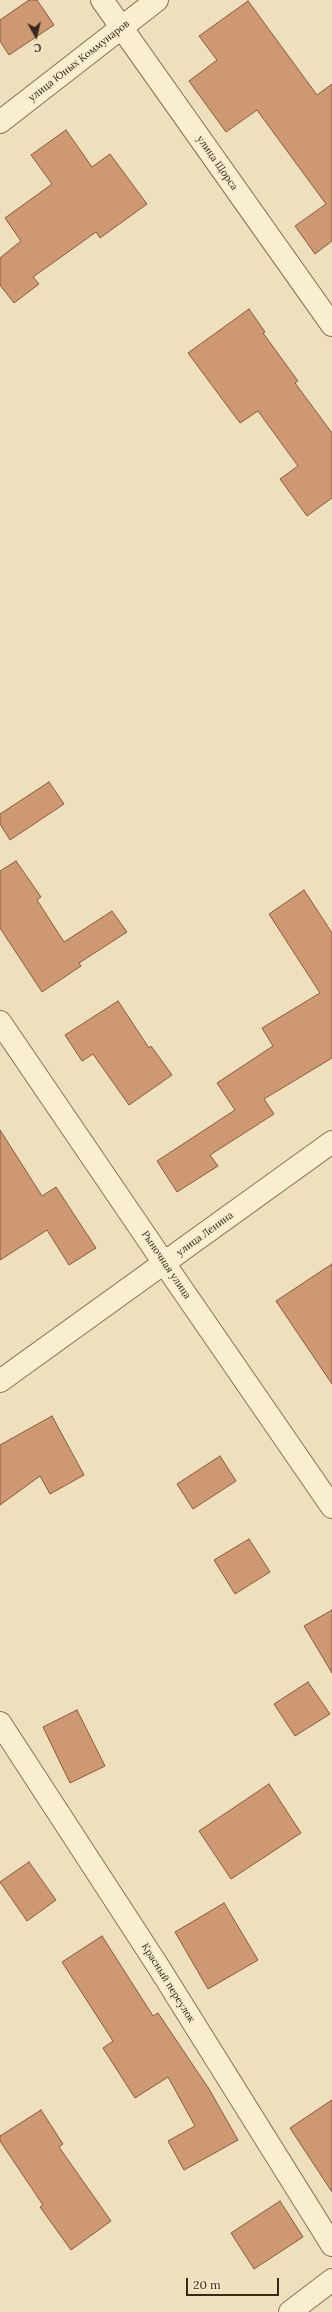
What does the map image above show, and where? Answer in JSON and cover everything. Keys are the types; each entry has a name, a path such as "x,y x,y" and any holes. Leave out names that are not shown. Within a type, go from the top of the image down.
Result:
{"street":[{"name":"улица Щорса","path":"102,0 332,325"},
{"name":"улица Юных Коммунаров","path":"0,122 121,27 158,0"},
{"name":"Рыночная улица","path":"0,1022 332,1507"},
{"name":"улица Ленина","path":"0,1382 332,1142"},
{"name":"Красный переулок","path":"0,1723 158,1966 332,2245"},
{"path":"290,2312 332,2280"}],"building":[{"path":"29,0 37,0 54,25 9,55 0,41 0,20"},
{"path":"248,1 317,95 332,84 332,241 315,254 295,226 326,204 257,110 226,132 189,81 217,60 199,36"},
{"path":"66,130 92,167 110,154 147,204 100,238 96,232 33,277 39,284 14,303 0,285 0,258 21,241 5,218 52,184 31,155"},
{"path":"249,309 265,332 263,333 298,381 295,383 332,433 332,498 307,516 280,479 298,466 258,411 240,423 188,353"},
{"path":"49,782 64,804 10,840 0,824 0,814"},
{"path":"16,861 41,897 37,900 64,942 112,911 127,932 79,963 81,966 42,992 0,928 0,871"},
{"path":"304,890 332,933 332,1058 264,1099 274,1114 210,1155 218,1166 177,1192 157,1161 235,1110 217,1083 273,1046 262,1028 320,993 269,914"},
{"path":"118,1001 149,1048 151,1046 172,1075 129,1105 93,1054 82,1061 65,1035"},
{"path":"0,1130 42,1196 56,1187 96,1248 69,1265 47,1230 0,1260"},
{"path":"332,1264 332,1384 276,1301"},
{"path":"52,1416 84,1475 50,1494 40,1476 0,1505 0,1445"},
{"path":"220,1456 236,1481 193,1509 177,1484"},
{"path":"249,1539 270,1572 235,1594 214,1560"},
{"path":"332,1610 332,1673 304,1626"},
{"path":"308,1682 330,1714 295,1736 274,1704"},
{"path":"77,1710 105,1766 70,1783 43,1727"},
{"path":"269,1784 301,1833 231,1879 199,1831"},
{"path":"29,1862 56,1900 27,1921 0,1882"},
{"path":"224,1903 258,1960 208,1989 175,1932"},
{"path":"102,1936 153,2016 158,2013 209,2089 238,2140 184,2170 168,2141 195,2126 168,2077 135,2098 103,2048 113,2041 62,1962"},
{"path":"332,2100 332,2192 290,2128"},
{"path":"41,2110 63,2144 59,2147 111,2221 71,2250 40,2207 43,2205 0,2141 0,2136"},
{"path":"280,2201 303,2237 254,2269 231,2233"}]}
